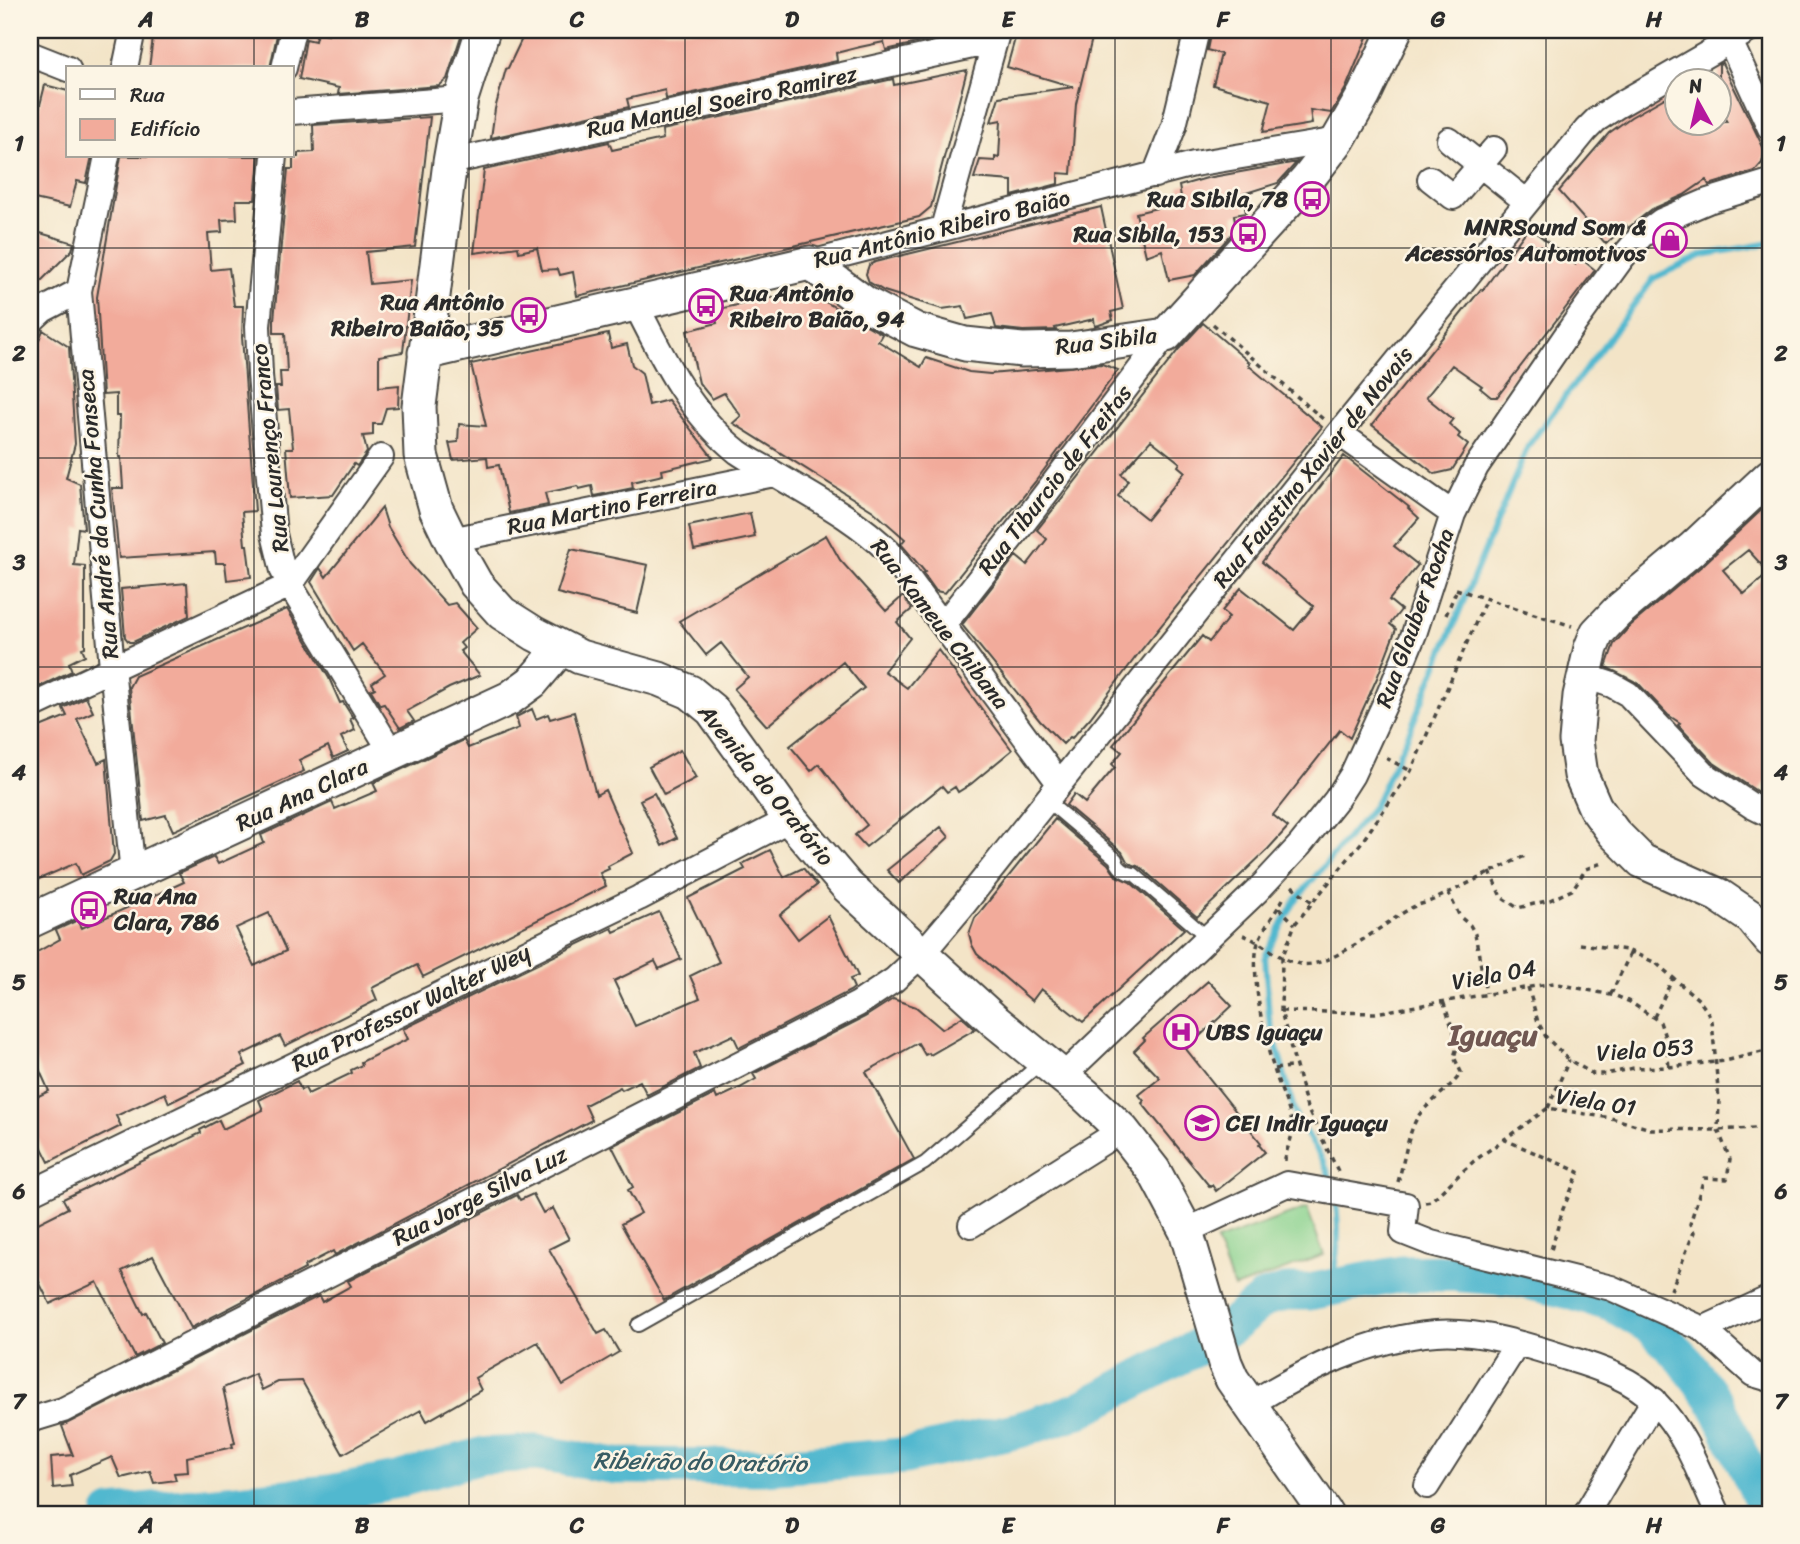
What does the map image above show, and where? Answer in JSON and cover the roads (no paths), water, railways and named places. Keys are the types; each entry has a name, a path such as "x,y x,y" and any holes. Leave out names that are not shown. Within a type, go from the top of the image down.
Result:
{"street":[{"path":"125,66 133,30"},
{"path":"284,66 293,30"},
{"name":"Avenida do Oratório","path":"483,30 461,99 450,162 419,406 421,454 436,509 451,540 476,584 502,613 560,649 659,679 690,692 712,710 790,819 847,886 921,955 1084,1094 1122,1130 1154,1171 1189,1239 1225,1363 1241,1392 1326,1514"},
{"path":"1155,175 1174,126 1197,30"},
{"name":"Rua Sibila","path":"810,262 866,304 916,330 965,344 1022,350 1071,349 1166,335 1307,180 1338,140 1395,30"},
{"path":"943,228 996,35"},
{"name":"Rua Manuel Soeiro Ramirez","path":"450,162 996,35"},
{"path":"1740,35 1770,128"},
{"name":"Rua Faustino Xavier de Novais","path":"921,955 1339,433 1596,120 1740,35"},
{"path":"30,54 66,68"},
{"path":"294,112 461,99"},
{"name":"Rua Antônio Ribeiro Baião","path":"425,353 636,305 1194,164 1338,140"},
{"path":"1449,140 1487,157 1527,202"},
{"path":"1430,179 1453,197 1487,157"},
{"name":"Rua André da Cunha Fonseca","path":"107,158 79,291 133,874"},
{"name":"Rua Lourenço Franco","path":"274,158 258,326 274,534 283,571 290,585 392,753"},
{"name":"Rua Glauber Rocha","path":"1053,1069 1257,891 1300,845 1336,800 1352,775 1414,634 1453,514 1476,467 1574,324 1640,236 1661,221 1687,209 1770,182"},
{"path":"30,322 43,310 79,291"},
{"name":"Rua Kameue Chibana","path":"636,305 682,391 708,424 739,453 870,533 888,552 944,624 1053,792"},
{"name":"Rua Tiburcio de Freitas","path":"944,624 1166,335"},
{"path":"1339,433 1453,514"},
{"path":"30,707 290,585 381,457"},
{"name":"Rua Martino Ferreira","path":"451,540 774,474"},
{"path":"1770,475 1692,549 1617,612 1597,634 1591,648 1576,718 1581,775 1595,807 1614,833 1642,862 1718,895 1752,918 1770,940"},
{"name":"Rua Ana Clara","path":"30,921 510,698 532,682 560,649"},
{"path":"1585,676 1612,685 1628,694 1704,774 1770,815"},
{"name":"Rua Professor Walter Wey","path":"30,1194 627,904 790,819"},
{"name":"Rua Jorge Silva Luz","path":"30,1420 63,1410 858,1003 894,980 921,955"},
{"path":"971,1225 1122,1130"},
{"path":"1189,1239 1287,1184 1399,1204 1403,1232 1431,1243 1611,1288 1703,1329 1753,1374 1770,1379"},
{"path":"1703,1329 1770,1298"},
{"path":"1241,1392 1287,1382 1356,1351 1413,1336 1438,1333 1467,1335 1517,1344 1595,1366 1654,1400 1680,1434 1718,1514"},
{"path":"1427,1486 1517,1344"},
{"path":"1586,1514 1654,1400"}],"lane":[{"path":"1053,792 1116,859 1117,864 1128,873 1134,874 1207,937"},
{"path":"638,1325 925,1163 1053,1069"}],"waterway":[{"path":"1333,1186 1324,1162 1296,1117 1269,1018 1265,956 1295,901 1374,806 1408,735 1528,446 1654,278 1703,255 1770,243"},
{"path":"1329,1288 1338,1243 1335,1197"},
{"name":"Ribeirão do Oratório","path":"111,1514 330,1493 397,1480 480,1456 537,1453 616,1466 764,1467 905,1456 1019,1430 1077,1411 1194,1349 1230,1327 1264,1299 1285,1292 1309,1292 1402,1274 1451,1273 1511,1278 1562,1289 1613,1304 1652,1327 1684,1359 1716,1403 1769,1514"}],"place":[{"name":"Rua Sibila, 78","path":"1312,199"},
{"name":"Rua Sibila, 153","path":"1248,234"},
{"name":"MNRSound Som & Acessórios Automotivos","path":"1670,240"},
{"name":"Rua Antônio Ribeiro Baião, 94","path":"706,306"},
{"name":"Rua Antônio Ribeiro Baião, 35","path":"529,315"},
{"name":"Rua Ana Clara, 786","path":"89,909"},
{"name":"UBS Iguaçu","path":"1181,1032"},
{"name":"CEI Indir Iguaçu","path":"1202,1123"}],"district":[{"name":"Iguaçu","path":"1493,1035"}]}
